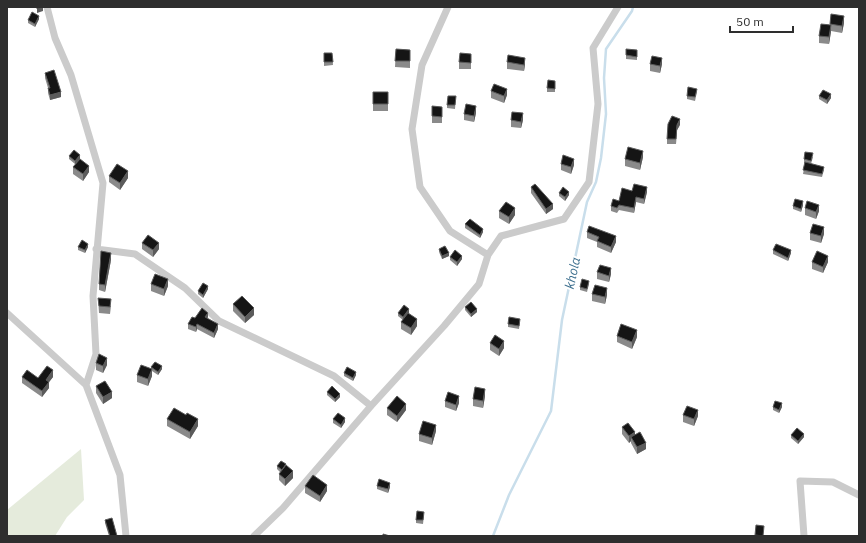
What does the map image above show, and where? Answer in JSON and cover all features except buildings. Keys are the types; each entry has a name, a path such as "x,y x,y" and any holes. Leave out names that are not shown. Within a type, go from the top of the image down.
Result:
{"street":[{"path":"47,7 55,38 71,75 103,183 102,211 96,249 93,296 96,354 86,385"},
{"path":"448,7 422,65 412,128 420,187 450,231 488,256"},
{"path":"254,536 283,508 371,406 444,326 479,284 488,256 501,236 564,219 589,182 598,104 593,48 618,7"},
{"path":"96,249 135,254 185,288 219,321 334,376 371,406"},
{"path":"7,312 86,385 120,475 126,536"},
{"path":"804,536 800,481 833,482 859,495"}],"green space":[{"path":"81,449 84,500 67,517 55,536 7,536 7,510"}],"waterway":[{"name":"khola","path":"493,536 509,495 551,411 562,320 587,202 596,182 601,158 606,114 604,78 606,49 632,11 633,7"}]}
